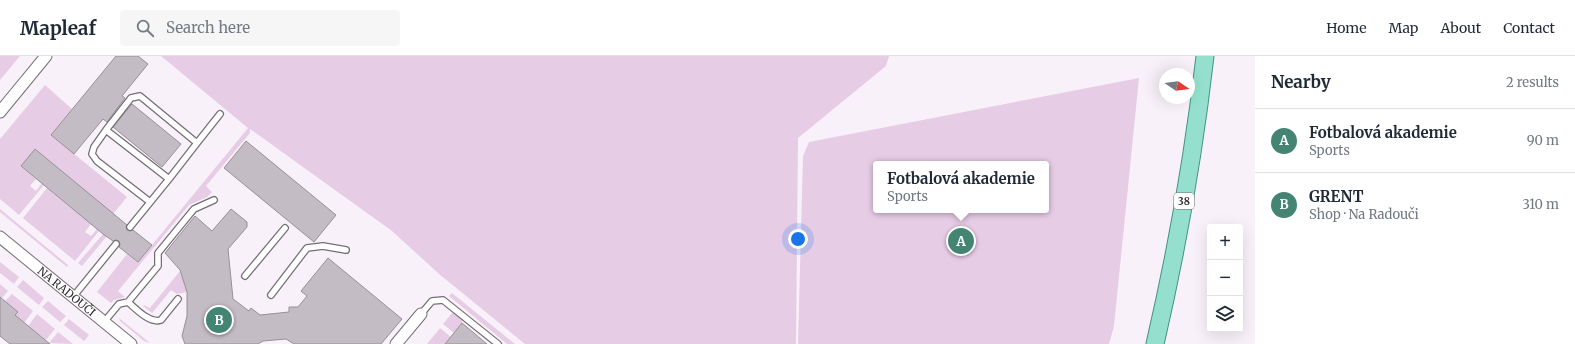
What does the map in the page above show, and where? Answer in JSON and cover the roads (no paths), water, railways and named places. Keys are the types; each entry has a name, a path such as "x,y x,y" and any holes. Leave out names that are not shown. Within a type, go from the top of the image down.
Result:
{"main road":[{"name":"38","path":"1155,344 1169,284 1180,226 1193,148 1205,56"}],"street":[{"path":"0,112 46,56"},
{"name":"NA RADOUČI","path":"1,238 131,344"},
{"path":"396,344 421,314"}],"lane":[{"path":"150,202 97,160 92,154 94,147 131,98 140,96 198,143"},
{"path":"130,227 220,114"},
{"path":"106,130 169,179"},
{"path":"104,322 119,304 128,302 158,266 158,253 194,209 214,200"},
{"path":"245,276 285,228"},
{"path":"73,297 116,244"},
{"path":"271,296 307,248 323,246 346,250"},
{"path":"128,302 152,321 158,322 178,299"},
{"path":"421,314 432,301 436,299 443,300 498,344"}],"place":[{"name":"Fotbalová akademie","path":"961,241"},
{"name":"GRENT","path":"219,320"}]}
